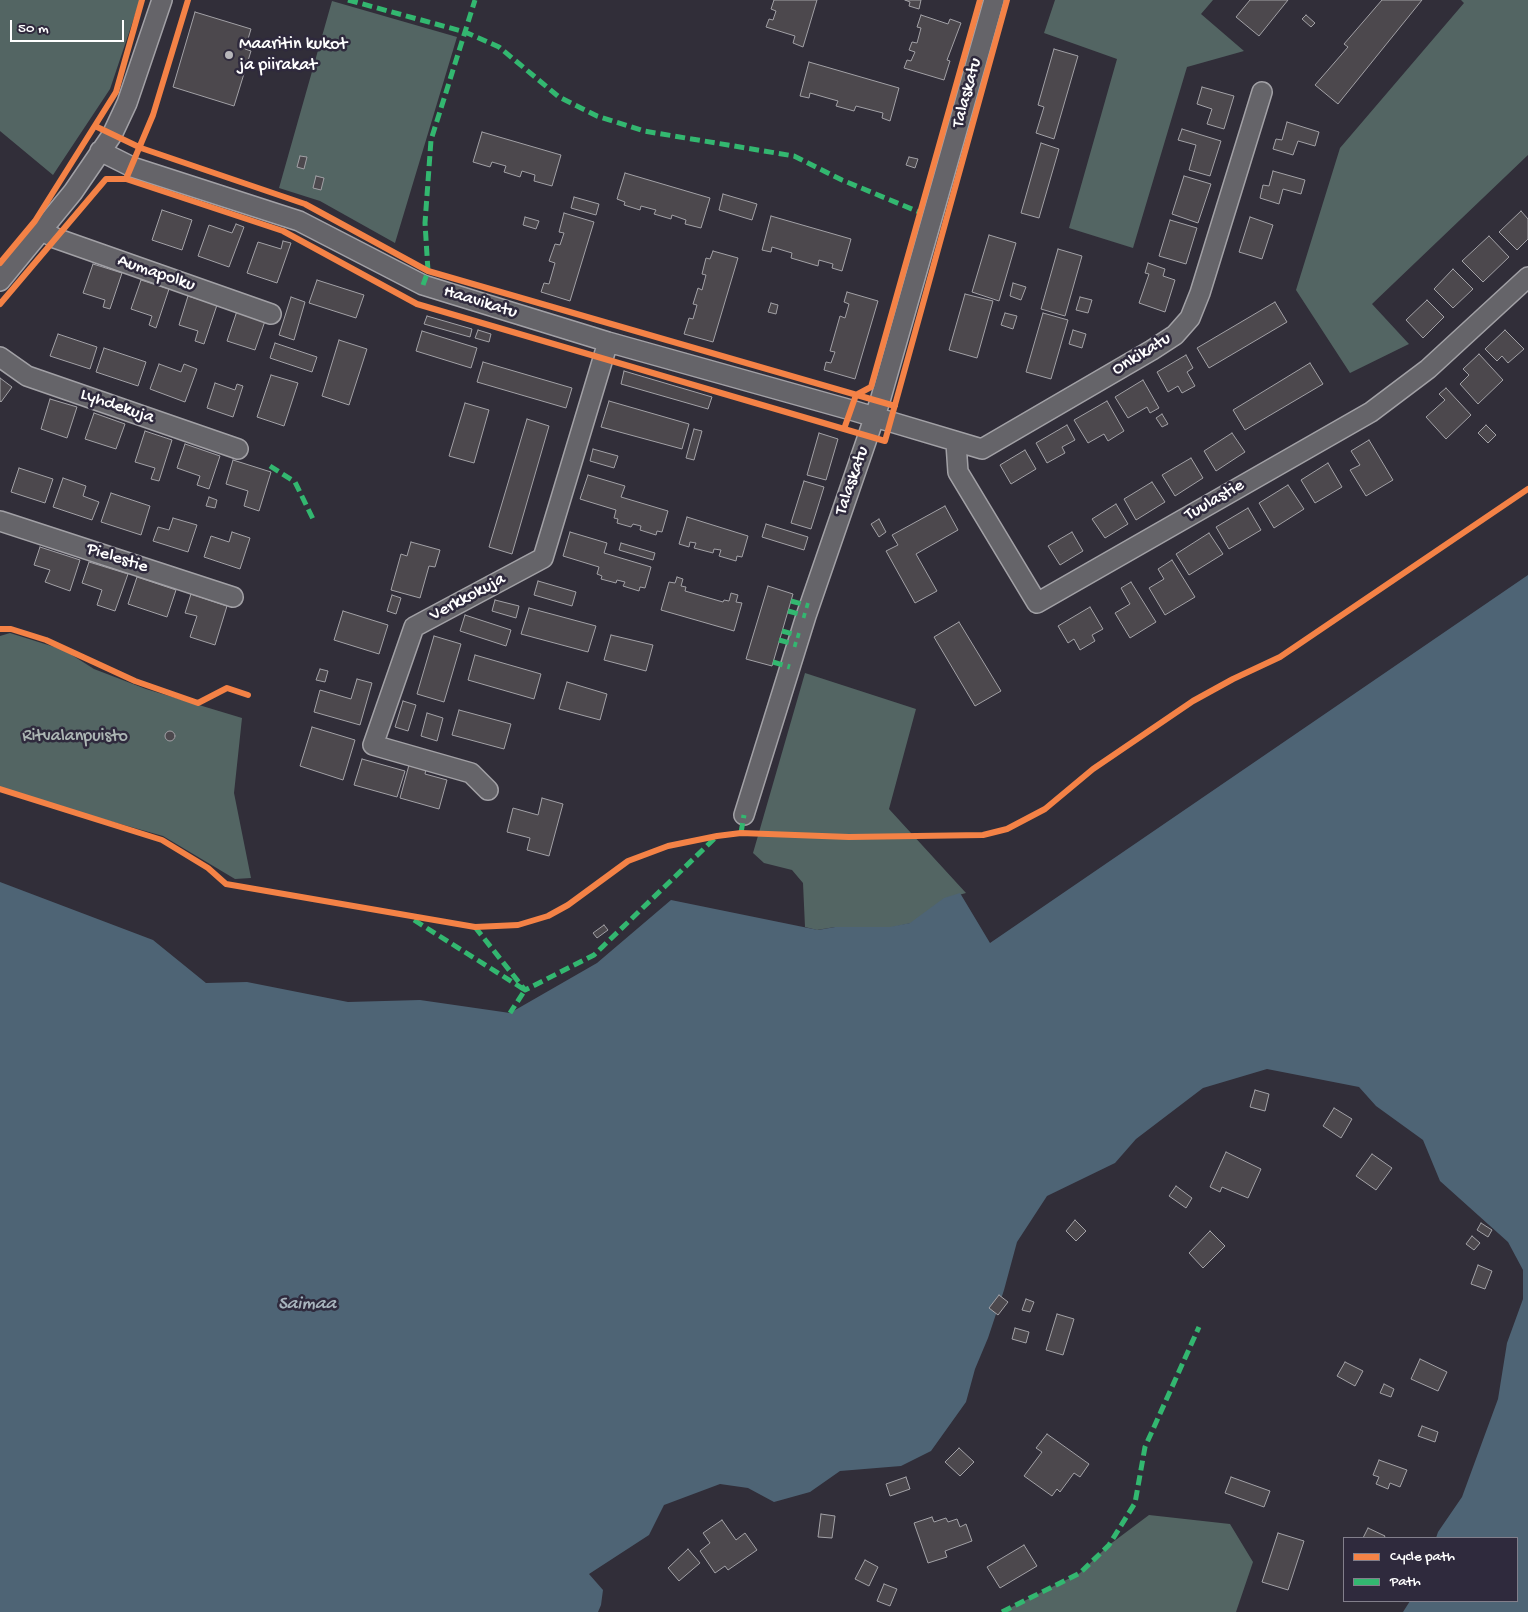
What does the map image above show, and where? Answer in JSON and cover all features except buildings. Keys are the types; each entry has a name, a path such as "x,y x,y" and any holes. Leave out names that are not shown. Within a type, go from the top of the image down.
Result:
{"street":[{"path":"0,281 43,231 112,135 127,103 162,0"},
{"name":"Talaskatu","path":"744,815 806,616 875,417 994,0"},
{"name":"Onkikatu","path":"875,417 982,450 1175,335 1190,318 1200,293 1262,92"},
{"name":"Haavikatu","path":"100,152 132,167 299,221 423,285 608,342 875,417"},
{"name":"Aumapolku","path":"43,231 55,238 271,314"},
{"name":"Tuulastie","path":"956,443 958,472 1037,603 1371,412 1428,369 1528,277"},
{"name":"Verkkokuja","path":"488,790 471,773 373,745 414,627 543,558 608,342"},
{"name":"Lyhdekuja","path":"0,357 27,376 238,449"},
{"name":"Pielestie","path":"0,522 233,597"}],"green space":[{"path":"0,0 140,0 110,89 53,175 0,131"},
{"path":"1055,0 1213,0 1201,14 1244,51 1187,67 1133,248 1069,228 1117,59 1044,33"},
{"path":"1461,0 1528,0 1528,155 1372,304 1409,344 1350,373 1296,290 1340,148 1464,3"},
{"path":"332,1 457,37 395,243 320,201 279,188"},
{"name":"Ritvalanpuisto","path":"10,633 64,650 94,669 146,689 242,718 234,793 251,878 235,879 163,836 0,790 0,636"},
{"path":"805,673 916,709 889,809 966,893 944,899 925,915 911,923 889,928 835,927 817,930 805,927 803,883 792,870 764,863 753,853"},
{"path":"1149,1515 1230,1524 1253,1562 1236,1612 1002,1612 1080,1573 1109,1545"}],"water":[{"name":"Saimaa","path":"1528,575 1528,1612 1403,1612 1409,1602 1518,1602 1518,1537 1436,1537 1462,1497 1498,1399 1507,1343 1523,1299 1523,1270 1508,1242 1440,1181 1423,1140 1376,1106 1359,1087 1267,1069 1203,1088 1136,1139 1115,1163 1047,1196 1017,1242 1004,1290 988,1338 975,1369 966,1402 931,1451 901,1466 840,1471 810,1492 774,1502 748,1488 720,1484 664,1505 649,1535 589,1574 603,1590 598,1612 0,1612 0,882 153,940 206,983 247,982 348,1002 420,1000 510,1013 597,963 671,900 818,930 835,927 890,927 910,923 944,898 960,893 990,943"}],"marked path":[{"path":"348,0 465,32 499,47 559,97 597,116 644,131 794,156 842,180 919,212"},
{"path":"423,285 428,271 425,223 431,140 475,0"},
{"path":"270,466 295,482 313,519"},
{"path":"791,601 809,606"},
{"path":"788,611 806,616"},
{"path":"782,631 800,636"},
{"path":"779,640 797,645"},
{"path":"773,662 790,667"},
{"path":"741,833 744,815"},
{"path":"475,927 525,990 594,955 715,838"},
{"path":"414,920 525,990 510,1013"},
{"path":"1002,1612 1080,1573 1109,1545 1135,1503 1145,1447 1199,1327"}],"cycle path":[{"path":"0,263 35,221 116,92 142,0"},
{"path":"0,304 106,179 126,179 153,115 188,0"},
{"path":"844,429 856,395 871,387 980,0"},
{"path":"126,179 283,231 417,304 885,441 1007,0"},
{"path":"95,126 141,148 305,204 428,271 895,406"},
{"path":"0,789 162,840 208,868 226,884 475,927 518,925 548,916 568,905 628,861 668,846 717,836 741,833 849,837 983,835 1007,829 1045,809 1093,769 1193,701 1233,679 1280,657 1528,489"},
{"path":"0,629 11,629 46,640 135,681 198,703 227,688 248,695"}],"place":[{"name":"Maaritin kukot ja piirakat","path":"229,55"}]}
